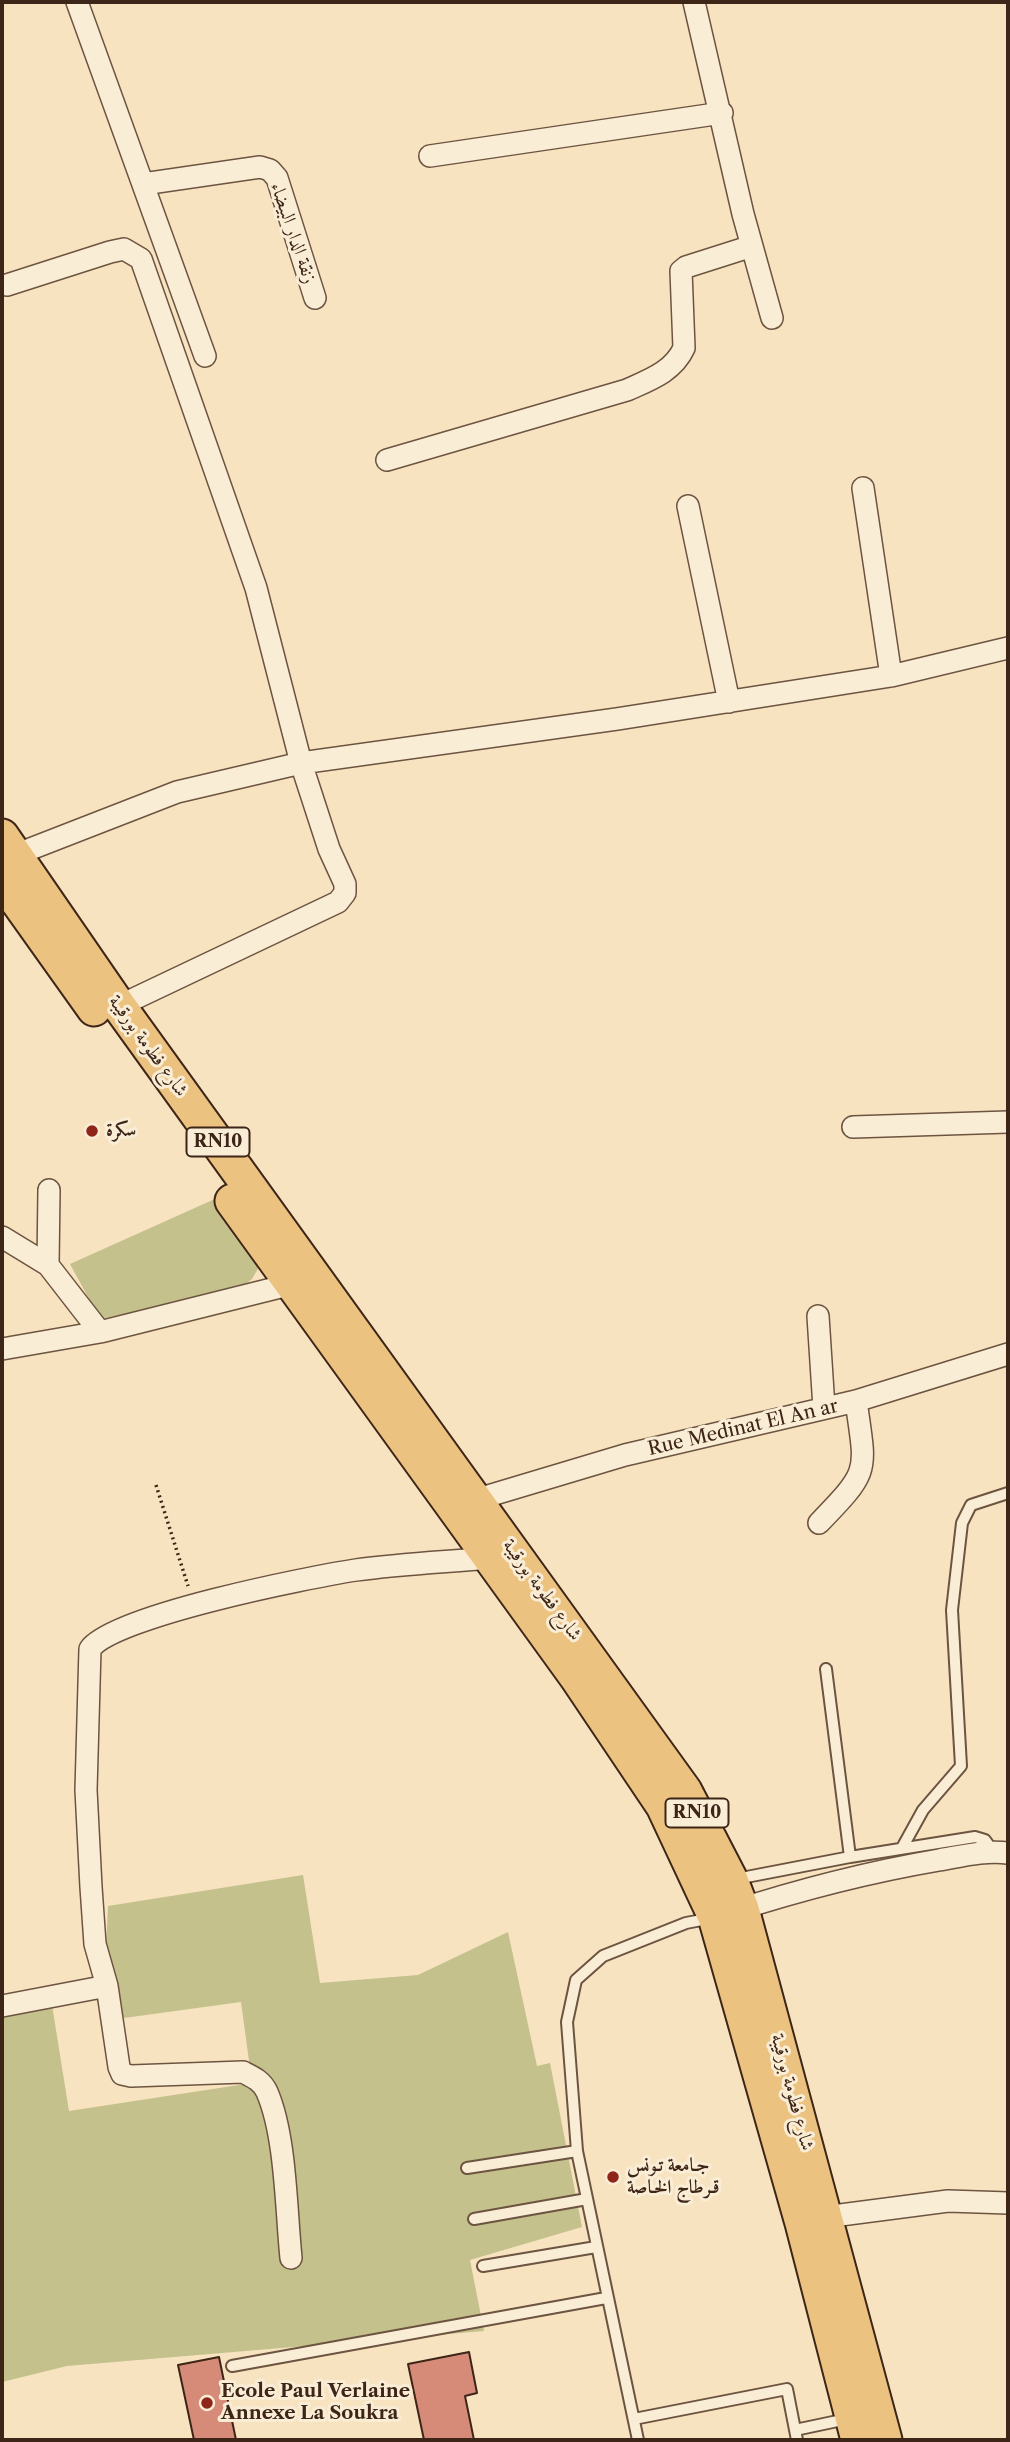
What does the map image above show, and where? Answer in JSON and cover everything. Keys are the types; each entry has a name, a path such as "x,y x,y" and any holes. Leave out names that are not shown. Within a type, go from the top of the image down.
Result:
{"main road":[{"name":"شارع فطومة بورقيبة","path":"6,857 119,1006 490,1558 729,1902 802,2223 855,2429"},
{"name":"شارع فطومة بورقيبة","path":"6,857 304,1282 478,1500 685,1791 729,1902 825,2217 885,2440"}],"street":[{"path":"76,2 205,356"},
{"path":"694,2 752,246 772,318"},
{"path":"430,156 722,113"},
{"name":"زنقة الدار البيضاء","path":"144,184 260,167 270,170 277,178 315,299"},
{"path":"387,460 627,390 658,376 680,357 684,348 681,271 686,267 752,246"},
{"path":"7,285 124,249 141,258 256,588 301,763 329,849 345,884 345,893 338,902 119,1006"},
{"path":"863,488 891,676"},
{"path":"688,506 729,702"},
{"path":"6,857 177,792 301,763 891,676 1008,648"},
{"path":"853,1127 1008,1122"},
{"path":"48,1265 49,1189"},
{"path":"2,1237 48,1265 100,1332"},
{"path":"2,1349 100,1332 304,1282"},
{"path":"818,1316 824,1408"},
{"name":"Rue Medinat El An ar","path":"478,1500 625,1455 856,1401 1008,1354"},
{"path":"819,1522 855,1486 864,1462 856,1401"},
{"path":"291,2258 280,2148 267,2091 258,2079 243,2072 131,2076 122,2074 107,1986 95,1944 90,1887 86,1790 90,1649 103,1637 194,1605 355,1570 490,1558"},
{"path":"729,1902 914,1864 1001,1852"},
{"path":"2,2006 107,1986"},
{"path":"825,2217 948,2201 1008,2203"}],"lane":[{"path":"902,1848 923,1810 961,1766 952,1610 962,1523 971,1505 1008,1493"},
{"path":"826,1669 850,1857"},
{"path":"638,2440 577,2151 567,2022 576,1980 603,1956 686,1923 729,1902 850,1857 975,1837 985,1840 1001,1852"},
{"path":"467,2168 577,2151"},
{"path":"474,2219 587,2199"},
{"path":"483,2266 596,2246"},
{"path":"232,2367 606,2298"},
{"path":"634,2419 787,2389 796,2435 855,2429"}],"path":[{"path":"156,1485 194,1605"}],"shaded area":[{"path":"217,1198 262,1262 252,1279 239,1290 100,1319 70,1264"},
{"path":"303,1875 320,1983 418,1975 508,1932 537,2066 550,2063 582,2227 470,2260 484,2331 67,2366 2,2382 2,2018 52,2005 69,2111 252,2083 241,2002 124,2018 105,1973 108,1906"}],"building":[{"path":"469,2352 477,2393 465,2396 474,2440 424,2440 408,2364"},
{"name":"Ecole Paul Verlaine Annexe La Soukra","path":"219,2357 236,2440 194,2440 178,2365"}],"place":[{"name":"سكرة","path":"92,1131"},
{"name":"جـامعة تـونس قـرطاج الخـاصة","path":"613,2177"},
{"name":"Ecole Paul Verlaine Annexe La Soukra","path":"207,2403"}]}
